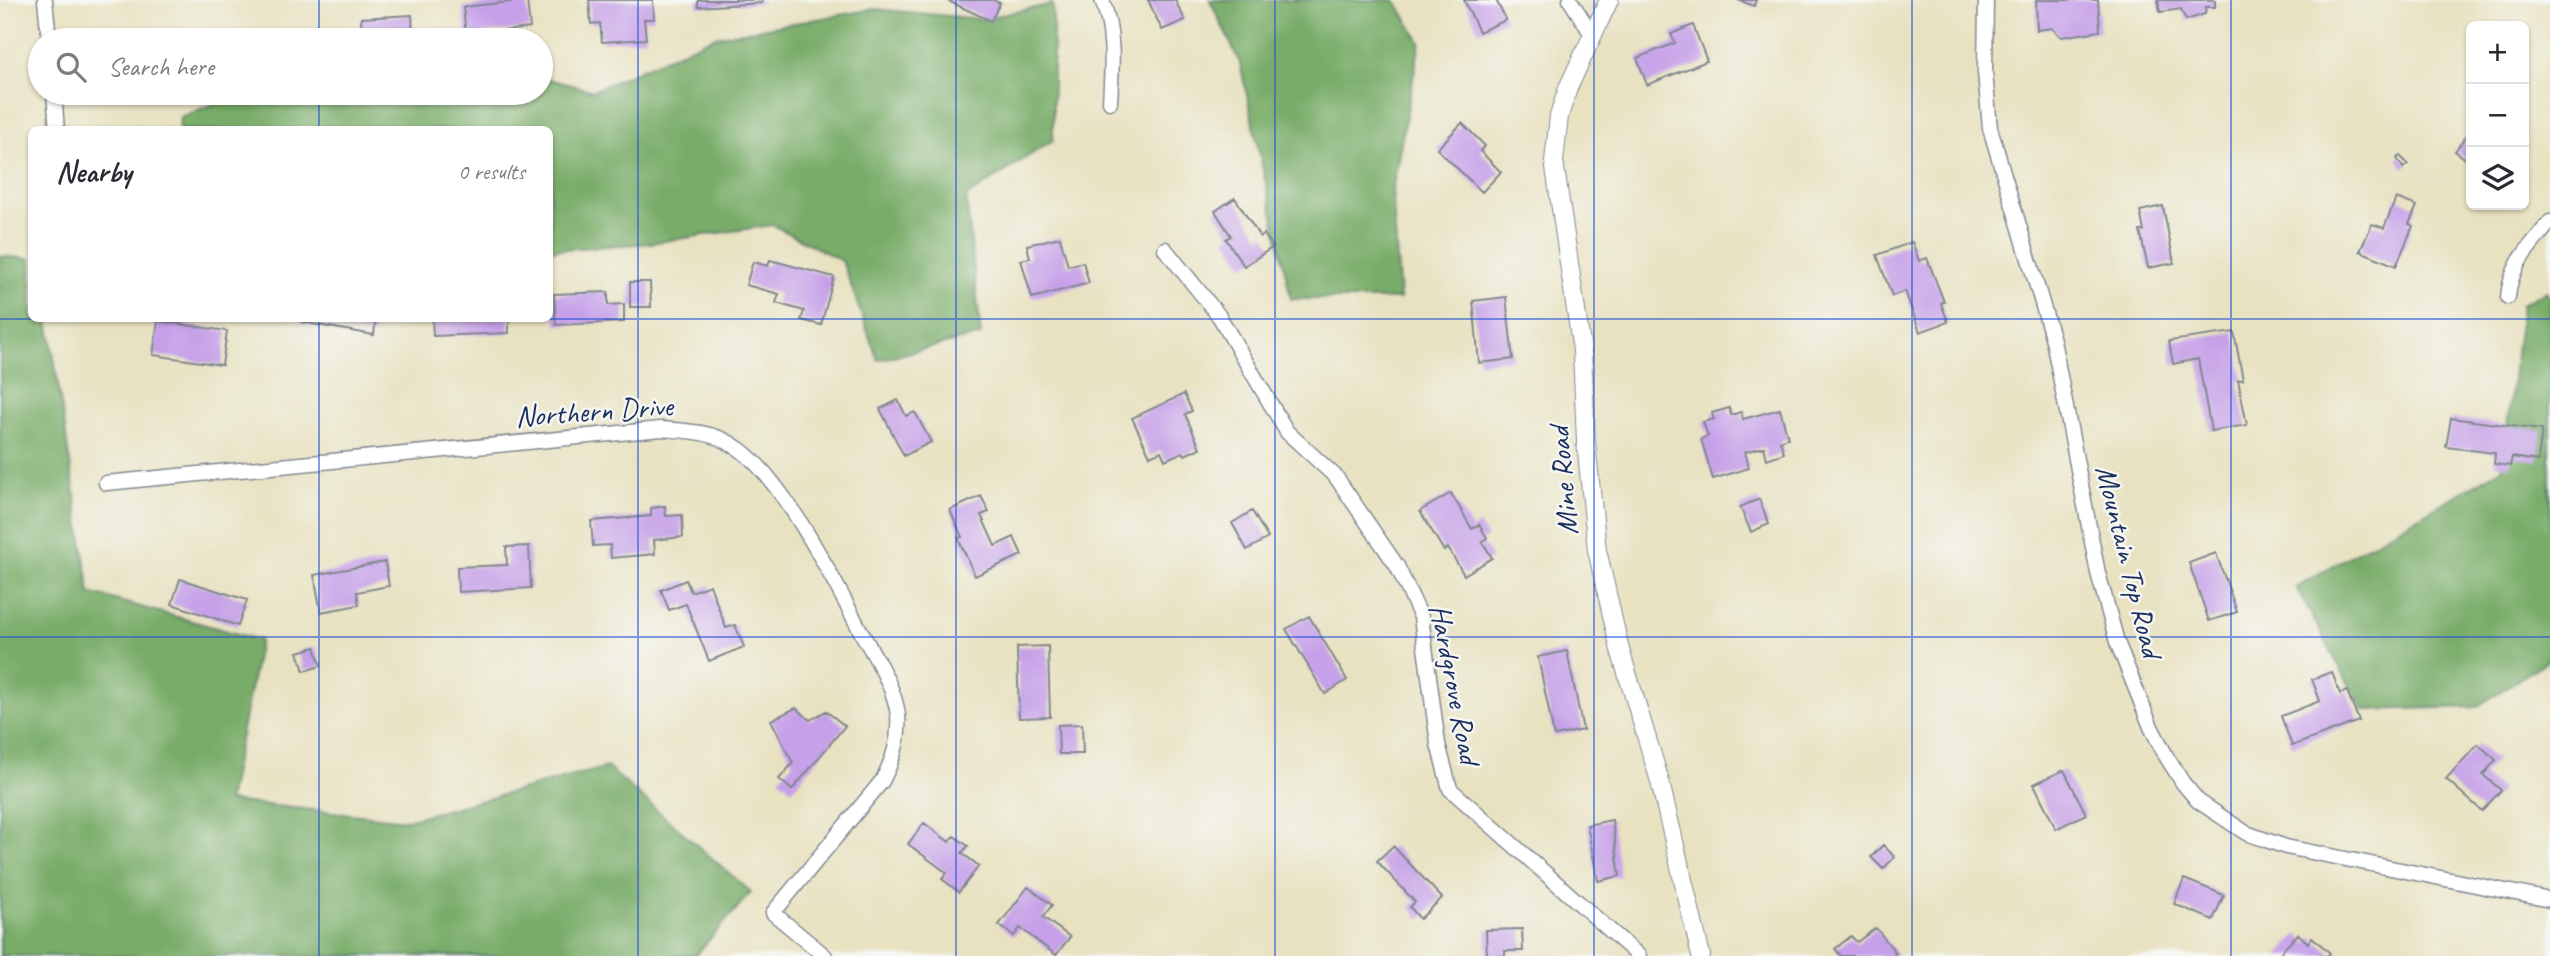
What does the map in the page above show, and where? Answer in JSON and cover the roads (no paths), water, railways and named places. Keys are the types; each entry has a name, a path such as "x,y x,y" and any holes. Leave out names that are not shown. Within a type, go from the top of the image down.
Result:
{"street":[{"path":"46,0 48,28"},
{"path":"1102,0 1110,29 1110,102"},
{"path":"1570,0 1591,33"},
{"name":"Mine Road","path":"1609,0 1567,88 1559,116 1554,161 1582,351 1586,442 1597,550 1620,650 1658,778 1701,956"},
{"name":"Mountain Top Road","path":"1986,0 1985,72 1990,128 2053,340 2098,573 2117,642 2166,756 2183,783 2198,800 2246,833 2259,838 2286,848 2550,900"},
{"path":"55,105 57,126"},
{"path":"2508,296 2510,278 2519,260 2550,222"},
{"name":"Hardgrove Road","path":"1165,249 1219,316 1287,432 1336,477 1397,566 1421,617 1438,744 1450,789 1639,956"},
{"name":"Northern Drive","path":"106,483 661,429 703,432 732,444 750,456 788,505 832,578 893,692 898,714 895,757 882,781 773,913 825,956"}]}
